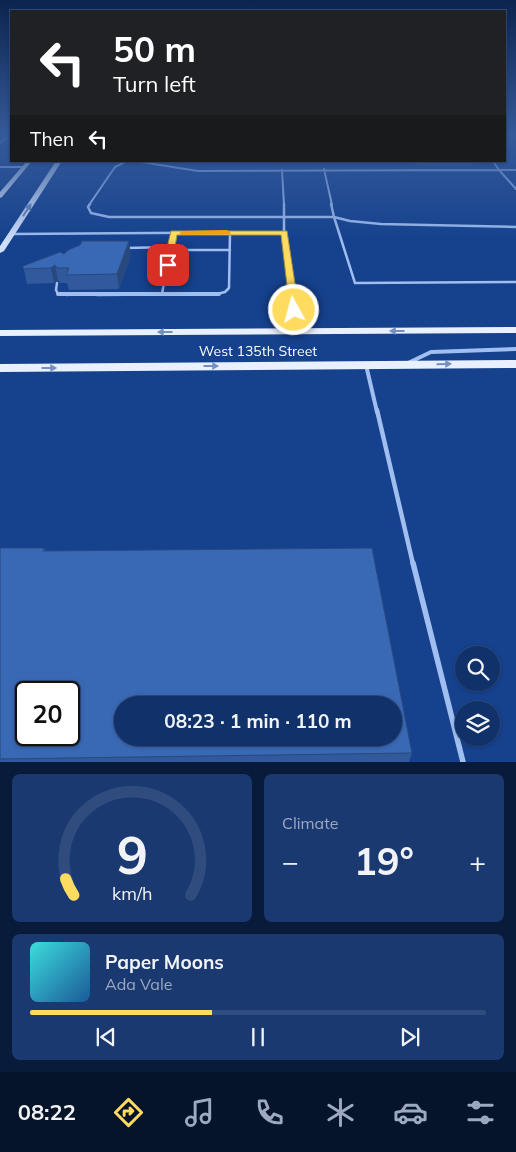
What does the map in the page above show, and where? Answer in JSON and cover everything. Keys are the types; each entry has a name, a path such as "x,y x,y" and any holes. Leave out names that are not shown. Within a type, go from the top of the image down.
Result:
{"main road":[{"path":"0,196 21,172"},
{"path":"0,250 52,172"},
{"name":"West 135th Street","path":"0,333 516,330"},
{"name":"West 135th Street","path":"0,368 516,364"}],"lane":[{"path":"112,172 88,208 91,213 109,217 334,216 350,221 381,224 516,228"},
{"path":"282,172 285,216 284,232 297,332"},
{"path":"324,172 334,216 355,284 516,282"},
{"path":"500,172 516,188"},
{"path":"12,234 284,232"},
{"path":"162,294 173,233"},
{"path":"57,283 56,290 58,294 70,295 217,294 225,292 229,288 230,233"},
{"path":"124,248 230,250"},
{"path":"403,365 431,352 516,349"},
{"path":"366,365 418,588 463,762"}],"building":[{"path":"82,241 129,241 117,274 66,275 69,268 57,268 55,265 51,268 23,269 23,266 60,252 64,254 68,250 80,245"},
{"path":"0,548 44,548 43,551 372,548 401,696 114,696 114,746 402,746 402,702 412,753 0,759"}],"slow traffic":[{"path":"183,233 227,233"}],"route":[{"path":"168,265 173,233 284,232 294,310"}]}
